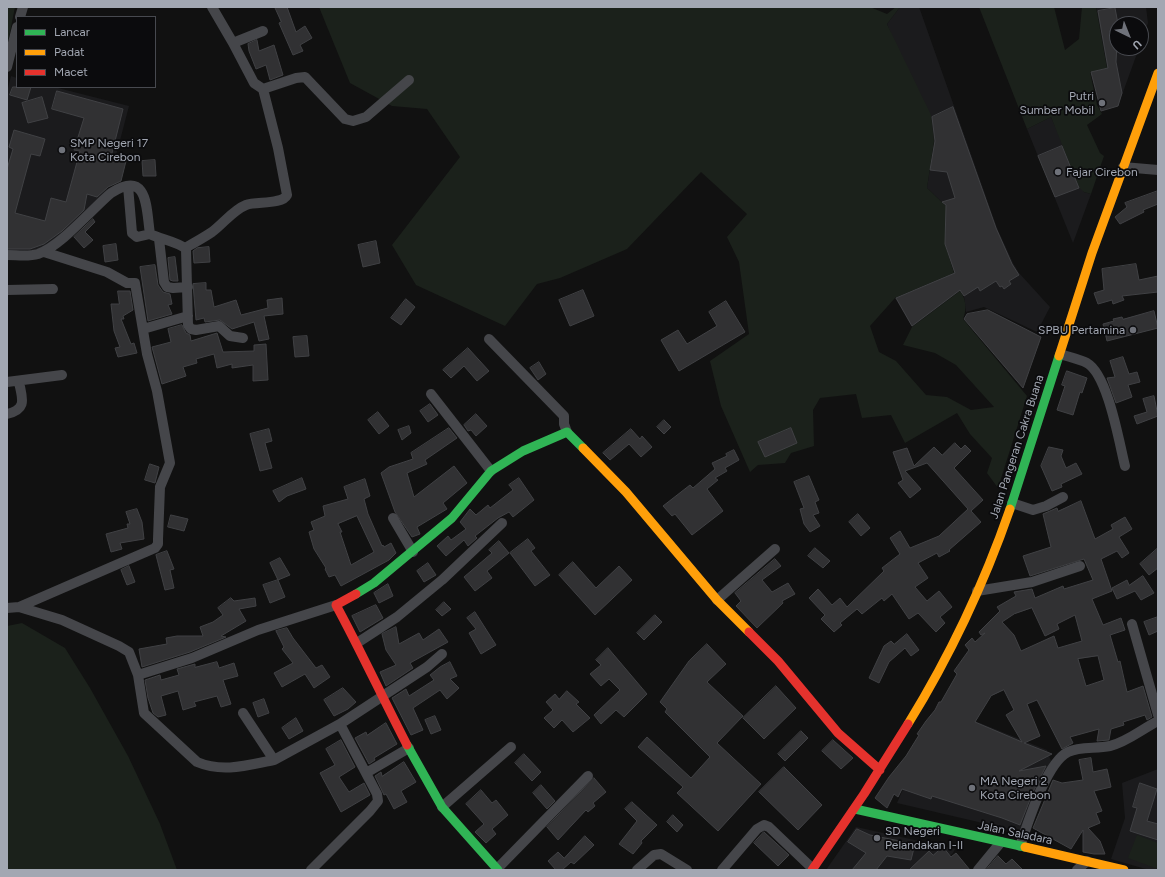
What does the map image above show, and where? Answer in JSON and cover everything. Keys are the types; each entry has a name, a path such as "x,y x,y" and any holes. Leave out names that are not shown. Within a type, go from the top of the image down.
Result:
{"street":[{"path":"185,248 211,232 236,210 246,205 280,201 285,199 286,195 278,148 263,89 254,83 212,7"},
{"path":"7,67 16,31"},
{"path":"233,44 263,31"},
{"name":"Jalan Pangeran Cakra Buana","path":"812,870 855,809 880,770 930,685 977,591 994,552 1035,439 1060,354 1097,240 1158,74"},
{"path":"263,89 296,78 305,77 345,119 353,121 366,117 408,80"},
{"path":"1123,167 1158,170"},
{"path":"128,186 132,233 137,237 150,234 159,239 183,246 185,248 187,254 188,325 193,330 219,326 230,336 243,338"},
{"path":"7,255 27,255 44,252 66,235 111,193 128,186 138,188 143,193 147,201 150,234"},
{"path":"159,239 164,282 167,287 188,287"},
{"path":"7,608 19,607 155,548 158,544 160,487 170,463 135,283 127,282 106,272 44,252"},
{"path":"7,290 53,289"},
{"path":"143,329 188,316"},
{"path":"489,339 564,416 564,424 567,432 626,492 717,600 778,661 838,733 855,750 880,770"},
{"path":"1060,354 1087,363 1098,373 1110,404 1125,466"},
{"path":"7,382 19,382 62,375"},
{"path":"7,414 17,412 21,407 22,400 19,382"},
{"path":"431,394 491,471"},
{"path":"138,674 192,658 258,630 336,605 374,583 413,552 452,518 491,471 523,451 567,432"},
{"path":"1012,503 1034,510 1046,506 1063,497"},
{"path":"393,518 413,552"},
{"path":"358,643 408,608 442,580 502,523"},
{"path":"717,600 775,549"},
{"path":"977,591 1032,582 1080,566"},
{"path":"336,605 358,643 382,697 442,807 497,870 588,776"},
{"path":"19,607 62,620 129,652 138,674 144,713 197,762 208,766 226,768 239,767 274,760 340,724 427,667 442,654"},
{"path":"1132,624 1158,715"},
{"path":"243,714 274,760"},
{"path":"1020,846 1046,780 1058,760 1067,753 1076,749 1109,746 1119,743 1158,721"},
{"path":"311,870 370,811 378,801 377,794 340,724"},
{"path":"442,807 511,747"},
{"path":"366,773 409,748"},
{"name":"Jalan Saladara","path":"855,809 926,827 1020,846 1124,870"},
{"path":"722,870 757,829 764,825 770,827 812,870"},
{"path":"978,870 1001,842"},
{"path":"637,870 654,855 661,854 687,870"},
{"path":"1077,870 1087,861"}],"shaded area":[{"path":"7,7 15,7 7,47"},
{"path":"319,7 870,7 887,14 896,7 900,7 887,24 931,115 934,141 927,188 946,206 945,244 954,273 895,298 870,326 879,352 896,361 926,395 947,397 971,410 994,407 956,365 935,353 903,345 912,327 960,291 964,297 965,304 963,319 1027,396 998,488 987,473 992,458 970,434 957,413 905,443 891,415 862,418 856,394 820,398 813,410 814,446 791,453 785,463 758,465 750,472 721,406 710,361 749,334 739,262 727,237 747,214 701,172 627,249 560,278 537,284 505,326 416,285 392,245 460,157 427,109 392,106 350,83"},
{"path":"900,7 919,7 997,228 1019,273 1050,307 1037,332 984,307 966,312 964,296 960,291 912,327 895,298 954,272 945,244 946,206 927,188 934,141 887,24"},
{"path":"979,7 1054,7 1065,50 1079,39 1082,7 1096,7 1107,68 1090,72 1097,105 1102,114 1087,125 1100,153 1104,156 1091,194 1084,192 1079,187 1051,117 1027,129"},
{"path":"1096,7 1146,7 1147,16 1109,16 1109,56 1136,56 1118,106 1107,68"},
{"name":"SMP Negeri 17 Kota Cirebon","path":"11,76 16,78 16,88 58,88 129,106 106,194 44,250 7,251 7,92"},
{"path":"1051,117 1084,192 1091,194 1073,243 1027,129"},
{"path":"22,623 65,648 90,688 128,756 160,824 177,870 7,870 7,626"},
{"name":"MA Negeri 2 Kota Cirebon","path":"970,719 1047,750 1051,761 1021,832 897,803 910,773"},
{"path":"1158,769 1158,870 1149,870 1111,859 1125,818 1122,783"},
{"name":"SD Negeri Pelandakan I-II","path":"856,827 955,849 953,853 935,870 826,870"},
{"path":"1137,835 1158,843 1158,869 1128,858"}],"building":[{"path":"275,7 287,7 296,32 305,26 312,38 300,45 303,51 293,55 279,23 281,22"},
{"path":"1115,8 1116,16 1109,16 1109,56 1116,56 1116,62 1122,93 1118,106 1101,111 1091,72 1108,68 1098,11"},
{"path":"257,40 259,51 274,45 283,75 270,80 266,65 256,69 248,44"},
{"path":"13,87 31,88 27,100 10,95"},
{"path":"57,91 123,109 111,157 126,161 121,181 108,187 97,197 87,194 84,210 62,231 44,244 30,249 7,249 7,169 13,149 9,147 14,130 45,139 40,156 31,154 15,213 45,221 51,198 66,202 80,151 74,150 84,118 52,109"},
{"path":"42,97 48,118 28,123 22,103"},
{"path":"953,107 996,228 1012,264 1019,275 1009,281 1011,284 1004,289 1002,286 1000,287 996,281 980,291 978,287 964,296 960,290 912,326 896,298 955,273 945,244 946,205 942,202 955,198 947,172 930,170 935,141 932,117"},
{"name":"Fajar Cirebon","path":"1062,146 1079,188 1055,197 1038,156"},
{"path":"155,160 156,176 143,176 142,161"},
{"path":"1158,191 1158,204 1143,210 1144,212 1120,224 1115,217 1127,207 1125,203"},
{"path":"93,219 95,222 85,232 93,240 84,248 74,237"},
{"path":"376,241 380,263 363,267 358,245"},
{"path":"116,244 118,260 105,262 103,246"},
{"path":"209,247 210,262 194,263 193,251 197,248"},
{"path":"175,257 178,281 170,280 168,258"},
{"path":"1136,264 1139,280 1158,276 1158,292 1122,296 1124,300 1113,304 1112,300 1098,304 1094,293 1104,290 1102,269"},
{"path":"155,265 158,285 163,292 170,294 172,304 168,305 172,314 148,321 140,267"},
{"path":"206,283 206,290 211,290 214,307 236,300 241,315 268,308 267,300 282,298 283,314 264,316 269,339 259,341 254,322 232,329 220,320 205,322 204,318 196,320 193,284"},
{"path":"583,290 594,316 570,326 559,300"},
{"path":"118,291 130,291 133,310 123,316 124,319 121,319 131,344 134,343 137,353 118,357 115,348 120,347 114,331 111,304 119,304"},
{"path":"406,299 415,307 401,325 391,318"},
{"path":"726,301 745,332 679,371 661,340 678,330 687,344 717,326 709,312"},
{"path":"988,310 1041,337 1023,388 964,319 967,314"},
{"path":"1154,311 1158,328 1107,341 1103,324 1114,321 1113,319 1122,317 1123,319"},
{"path":"182,325 186,333 190,335 191,341 217,333 223,352 254,351 254,345 266,344 268,380 253,381 253,365 232,368 232,364 217,368 214,354 196,359 197,363 183,367 186,376 162,384 152,347 171,342 168,329"},
{"path":"307,336 309,356 295,357 293,337"},
{"path":"468,348 489,371 477,381 464,366 451,378 443,370"},
{"path":"1123,357 1129,374 1137,372 1140,382 1128,385 1132,397 1116,403 1107,378 1115,377 1110,361"},
{"path":"539,362 546,374 538,380 530,368"},
{"path":"1067,371 1087,378 1082,393 1080,392 1073,415 1057,410 1065,386 1062,385"},
{"path":"1154,396 1158,416 1137,424 1134,416 1147,412 1143,399"},
{"path":"430,404 438,415 428,422 420,411"},
{"path":"378,412 389,426 379,434 368,420"},
{"path":"476,414 487,426 476,436 471,430 468,431 464,425"},
{"path":"664,420 671,427 664,434 657,427"},
{"path":"409,426 411,433 402,440 398,430"},
{"path":"449,428 457,438 425,460 427,464 407,473 414,497 454,466 467,483 443,503 447,509 417,527 420,534 412,537 395,512 381,473 389,467 413,459 411,453"},
{"path":"791,428 797,443 765,457 758,442"},
{"path":"269,429 272,441 265,443 272,468 260,471 250,434"},
{"path":"631,429 640,439 642,436 652,447 641,457 629,444 610,460 603,453"},
{"path":"955,443 961,449 965,445 971,451 954,468 983,500 971,511 981,522 949,550 950,551 939,557 937,553 918,563 928,578 915,587 927,601 939,591 952,607 940,617 945,623 936,632 918,613 909,619 892,594 884,601 882,598 862,614 857,609 840,623 842,625 834,632 821,619 825,615 809,598 818,589 832,605 840,598 847,607 884,571 882,568 900,554 890,538 900,531 910,548 939,536 968,509 927,463 905,471 921,489 910,498 898,483 903,480 893,452 907,448 914,466 934,447 942,455"},
{"path":"1049,447 1063,450 1061,456 1066,468 1076,463 1082,474 1061,484 1062,487 1052,491 1041,466"},
{"path":"734,450 739,460 725,468 727,471 715,478 718,480 707,489 723,511 692,535 675,514 672,516 663,506 690,485 693,488 715,469 712,463 727,456 726,454"},
{"path":"150,464 159,467 155,483 145,480"},
{"path":"809,476 819,500 815,502 819,513 813,515 820,526 810,532 804,524 800,509 804,508 794,482"},
{"path":"302,478 306,489 287,496 279,502 273,491"},
{"path":"519,478 534,500 513,517 509,512 498,518 475,536 477,538 468,546 464,540 446,556 437,546 448,536 451,540 466,529 460,522 470,509 476,515 488,505 490,508 513,490 509,485"},
{"path":"365,479 370,496 364,499 368,514 382,546 383,545 384,547 391,543 396,553 389,560 341,586 335,575 329,577 325,569 326,568 314,549 309,532 314,530 311,522 325,516 323,506 348,499 344,487","holes":["357,516 374,552 351,565 340,532 342,532 338,524"]},
{"path":"1081,501 1095,539 1113,529 1111,525 1125,517 1132,529 1119,537 1129,553 1122,558 1117,551 1101,559 1112,591 1092,599 1103,625 1121,618 1125,630 1110,635 1118,662 1120,661 1127,692 1143,686 1152,717 1147,720 1145,715 1123,722 1124,725 1111,729 1109,740 1097,741 1099,729 1070,737 1073,743 1062,749 1037,700 1027,704 1040,736 1024,743 1052,754 1019,771 1046,766 1033,792 1020,825 932,796 931,799 902,789 898,797 894,794 887,808 875,798 889,777 906,756 919,735 917,734 935,710 939,702 941,702 957,674 954,671 969,650 965,645 972,638 975,642 985,633 981,635 979,632 1000,611 997,607 1016,596 1014,592 1032,589 1035,598 1063,586 1064,589 1093,580 1084,559 1030,576 1023,556 1051,547 1043,514 1057,508 1058,511","holes":["1032,608 1045,636 1059,629 1057,624 1075,615 1082,641 1058,648 1054,636 1021,651 1014,635 1002,622 1014,614","1098,656 1104,680 1086,686 1078,659","1004,690 1014,710 1006,715 1022,742 975,722 991,696"]},
{"path":"137,509 142,522 144,539 120,543 122,549 111,552 106,534 128,528 127,524 130,524 126,512"},
{"path":"858,514 870,528 861,536 849,522"},
{"path":"171,515 188,519 184,531 168,527"},
{"path":"528,539 535,548 531,551 550,575 535,586 510,553"},
{"path":"499,541 509,553 487,571 492,578 475,591 464,577 492,553 489,550"},
{"path":"815,548 830,561 823,568 808,556"},
{"path":"1158,548 1158,568 1149,575 1140,564"},
{"path":"167,551 174,569 170,570 174,588 165,590 156,555"},
{"path":"280,558 290,575 278,580 270,563"},
{"path":"775,559 781,566 762,580 772,592 788,583 795,594 782,601 783,603 757,628 736,606 741,601 735,593"},
{"path":"573,562 596,588 619,566 632,580 595,615 559,575"},
{"path":"428,563 436,575 424,582 417,571"},
{"path":"129,566 135,582 127,585 121,570"},
{"path":"1143,576 1154,593 1141,600 1135,591 1117,599 1112,588 1127,580 1129,585"},
{"path":"278,580 285,597 270,603 263,585"},
{"path":"388,584 393,596 379,603 374,593"},
{"path":"231,598 234,601 255,598 256,606 239,609 246,621 221,636 226,637 190,652 142,667 139,649 167,644 166,638 177,636 203,636 200,627 213,622 223,615 218,608"},
{"path":"444,602 451,609 442,616 436,610"},
{"path":"376,605 383,618 360,632 352,616"},
{"path":"475,612 496,645 481,654 469,633 476,629 467,618"},
{"path":"655,615 662,622 644,640 637,633"},
{"path":"1158,617 1158,631 1149,635 1144,622"},
{"path":"396,627 399,644 419,633 423,640 439,629 448,642 410,663 413,668 386,686 380,672 396,665 386,650 382,634"},
{"path":"287,628 316,668 322,665 330,677 314,688 305,674 282,687 274,673 293,663 282,649 284,647 276,631"},
{"path":"907,634 919,650 911,656 905,648 889,662 879,683 869,678 884,646 891,641 894,644"},
{"path":"707,644 726,664 707,682 743,716 717,743 761,784 718,831 677,793 683,787 638,747 647,737 691,778 710,757 665,712 667,709 660,702 689,661"},
{"path":"608,648 647,694 624,717 616,710 601,724 594,715 620,690 609,679 601,686 590,674 601,665 596,660"},
{"path":"217,662 219,668 234,663 238,676 223,680 231,704 221,707 217,696 194,702 196,706 183,710 178,691 161,696 166,715 158,717 153,713 148,698 145,680 160,675 161,680 179,675 177,669 195,664 195,667"},
{"path":"450,662 457,676 450,679 459,688 447,699 440,690 413,708 423,730 411,735 392,698 406,689 409,696 434,680 430,675 440,667"},
{"path":"776,686 796,708 764,739 743,718"},
{"path":"343,688 356,702 348,709 334,716 324,700"},
{"path":"567,691 579,702 576,704 590,718 573,732 562,720 554,728 544,718 553,710 546,702 555,694 559,699"},
{"path":"264,699 269,713 258,717 253,703"},
{"path":"435,716 441,730 431,734 425,720"},
{"path":"296,718 303,731 289,739 282,728"},
{"path":"386,723 397,744 374,758 375,760 369,764 355,738 366,732 367,735"},
{"path":"801,731 808,738 785,761 778,754"},
{"path":"341,740 355,767 339,777 349,792 364,783 370,795 341,812 320,773 335,765 326,749"},
{"path":"833,740 853,758 841,769 822,751"},
{"path":"524,754 541,772 532,781 515,763"},
{"path":"1091,758 1093,772 1107,769 1111,787 1094,791 1102,811 1096,813 1100,823 1088,828 1100,841 1105,854 1083,852 1083,830 1071,849 1033,828 1053,780 1062,783 1083,780 1079,760"},
{"path":"404,762 416,782 401,791 407,802 394,809 386,794 384,795 375,776 381,772 382,776"},
{"path":"784,767 822,805 798,830 759,792"},
{"path":"594,778 606,792 593,803 595,806 588,812 586,810 558,840 547,827"},
{"path":"1140,783 1157,789 1147,821 1158,824 1158,840 1130,831 1137,808 1133,807"},
{"path":"541,785 555,801 547,809 533,793"},
{"path":"481,790 492,803 496,800 508,815 492,829 496,834 486,843 475,832 484,824 466,804"},
{"path":"632,802 657,825 641,841 642,843 633,854 619,844 637,821 625,809"},
{"path":"673,815 683,825 677,832 667,822"},
{"path":"857,829 870,835 915,844 911,860 887,856 876,870 852,870 866,853 848,842"},
{"path":"764,832 789,855 778,866 754,843"},
{"path":"585,836 594,845 574,864 571,862 562,870 556,870 548,861 558,852 564,858"},
{"path":"943,847 951,857 956,853 970,870 909,870 929,851 933,855"},
{"path":"998,856 1006,864 1012,859 1023,870 986,870"}],"traffic: fast":[{"path":"1010,509 1059,356"},
{"path":"356,594 374,583 452,518 491,471 523,451 567,432 583,448"},
{"path":"407,745 442,807 498,870"},
{"path":"855,809 1025,847"}],"traffic: slow":[{"path":"1059,356 1092,253 1158,73"},
{"path":"583,448 626,492 717,600 749,632"},
{"path":"908,724 938,672 965,619 989,565 1010,509"},
{"path":"1025,847 1124,870"}],"traffic: jam":[{"path":"356,594 336,605 407,745"},
{"path":"749,632 778,661 838,733 880,770"},
{"path":"812,870 864,794 908,724"}],"place":[{"name":"Putri Sumber Mobil","path":"1102,103"},
{"name":"SMP Negeri 17 Kota Cirebon","path":"62,150"},
{"name":"Fajar Cirebon","path":"1058,172"},
{"name":"SPBU Pertamina","path":"1133,330"},
{"name":"MA Negeri 2 Kota Cirebon","path":"972,788"},
{"name":"SD Negeri Pelandakan I-II","path":"877,838"}]}
